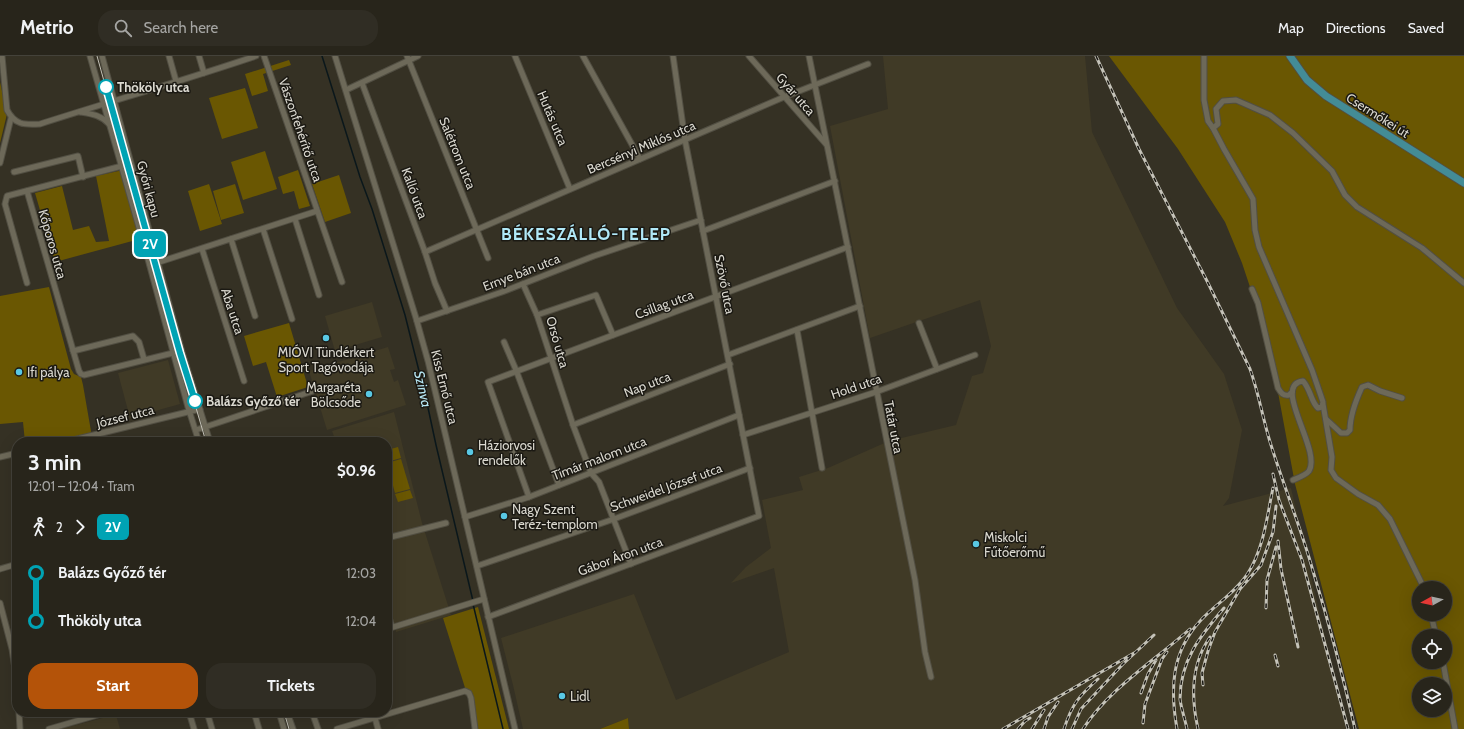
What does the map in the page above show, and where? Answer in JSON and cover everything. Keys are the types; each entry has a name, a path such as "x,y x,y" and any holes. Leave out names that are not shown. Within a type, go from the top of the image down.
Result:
{"main road":[{"name":"Csermőkei út","path":"1290,56 1307,80 1326,96 1464,183"}],"street":[{"path":"2,56 7,110 11,118 22,124 35,125 176,81 204,74 256,56"},
{"name":"Győri kapu","path":"90,56 150,265 173,353 198,437"},
{"name":"Győri kapu","path":"102,56 157,263 182,352 208,437"},
{"path":"169,56 176,81"},
{"path":"199,56 204,74"},
{"name":"Vászonfehérítő utca","path":"264,56 318,211"},
{"name":"Kiss Ernő utca","path":"335,56 417,321 515,729"},
{"path":"346,90 408,58 418,56"},
{"name":"Hutás utca","path":"515,56 570,189"},
{"path":"583,56 640,160"},
{"name":"Szövő utca","path":"673,56 685,140 759,516"},
{"name":"Gyár utca","path":"749,56 827,146"},
{"name":"Tatár utca","path":"809,56 915,580 925,652 931,677"},
{"path":"1204,56 1205,109 1208,121 1253,200 1255,230 1259,247 1312,370 1323,402 1332,457 1331,470 1336,478 1358,494 1378,505 1390,519 1421,581"},
{"name":"Salétrom utca","path":"408,58 488,258"},
{"name":"Bercsényi Miklós utca","path":"425,252 814,84 868,64"},
{"name":"Kalló utca","path":"362,83 425,252 435,283 447,311"},
{"path":"1213,128 1218,124 1216,109 1223,102 1236,100 1270,115 1293,133 1332,171 1345,195 1357,207 1422,248 1464,283"},
{"path":"80,112 102,117 110,124"},
{"path":"0,163 11,118"},
{"path":"14,172 78,156 83,177"},
{"path":"27,283 5,204 7,196 122,166"},
{"path":"703,232 835,181"},
{"name":"Kőporos utca","path":"27,191 73,351"},
{"path":"150,265 318,211 342,282"},
{"path":"295,219 319,295"},
{"name":"Ernye bán utca","path":"417,321 523,284 594,256 701,220"},
{"path":"263,229 292,319"},
{"name":"Aba utca","path":"231,239 256,316"},
{"name":"Csillag utca","path":"529,497 488,382 516,370 717,297 848,247"},
{"name":"Aba utca","path":"202,249 244,381"},
{"path":"523,284 537,315"},
{"path":"1252,289 1258,303 1278,388 1281,394 1286,396 1289,396 1292,392"},
{"name":"Orsó utca","path":"613,335 596,295 537,315 573,425 592,472 599,482 631,564"},
{"path":"728,356 860,306"},
{"path":"919,323 937,369"},
{"path":"797,330 822,468"},
{"path":"144,359 139,342 134,336 73,351 79,371 84,375 173,353"},
{"path":"504,342 559,485"},
{"name":"Hold utca","path":"743,435 876,392 975,355"},
{"name":"Nap utca","path":"573,425 730,364"},
{"path":"1293,480 1308,473 1311,467 1309,445 1292,401 1294,384 1303,381 1309,388 1313,403 1318,408 1322,407 1323,402"},
{"path":"1326,419 1341,433 1347,433 1350,430 1350,422 1358,395 1362,387 1368,385 1380,391 1402,398"},
{"path":"196,430 314,390"},
{"name":"József utca","path":"91,437 200,409"},
{"name":"Tímár malom utca","path":"465,517 529,497 739,415"},
{"path":"0,457 12,454"},
{"name":"Schweidel József utca","path":"477,566 750,468"},
{"name":"Gábor Áron utca","path":"488,617 759,516"},
{"path":"392,537 446,523"},
{"path":"0,569 12,565"},
{"path":"392,627 484,599"},
{"path":"0,603 12,640"},
{"path":"1444,669 1455,729"},
{"path":"392,713 465,691 471,698 476,729"},
{"path":"19,717 20,729"},
{"path":"49,729 91,717"},
{"path":"190,717 194,729"},
{"path":"208,717 212,729"},
{"path":"255,717 259,729"},
{"path":"280,717 284,729"},
{"path":"289,717 293,729"},
{"path":"314,717 318,729"},
{"path":"338,729 378,717"},
{"path":"375,718 378,729"}],"shaded area":[{"path":"883,56 1085,56 1092,132 1177,308 1224,374 1242,430 1229,498 1223,506 1291,488 1346,729 629,729 628,718 600,729 523,729 501,638 634,594 676,700 789,652 774,568 731,583 746,567 771,548 762,500 803,490 799,477 828,468 889,441 956,425 972,376 983,373 991,346 980,300 870,338 830,126 888,109"},
{"path":"1109,56 1464,56 1464,729 1359,729 1295,484 1277,387 1256,305 1242,263 1225,222 1178,149"},
{"path":"289,60 291,65 263,74 268,91 252,96 245,74"},
{"path":"0,82 7,114 0,143"},
{"path":"245,88 258,128 222,139 209,98"},
{"path":"265,151 277,189 243,200 231,162"},
{"path":"123,170 143,252 139,252 136,240 55,262 35,193 62,186 73,230 89,226 96,242 109,241 96,176"},
{"path":"298,170 310,206 299,209 294,191 283,194 278,177"},
{"path":"339,175 351,213 325,222 312,184"},
{"path":"209,184 222,224 200,231 188,191"},
{"path":"235,184 244,213 221,220 213,191"},
{"path":"49,287 71,369 74,374 81,377 92,437 24,437 23,422 0,424 0,296"},
{"path":"372,302 382,337 335,351 325,316"},
{"path":"289,323 308,387 277,397 266,362 253,366 244,336"},
{"path":"388,347 395,369 390,370 394,382 398,380 406,405 327,430 309,371"},
{"path":"168,360 180,404 130,418 118,373"},
{"path":"394,412 422,523 451,615 396,632 392,620 392,437 334,437 332,431"},
{"path":"398,447 401,458 392,461 392,449"},
{"path":"401,459 410,489 395,493 392,482 392,462"},
{"path":"410,490 413,498 398,502 395,494"},
{"path":"478,607 509,729 478,729 443,618"},
{"path":"106,717 117,717 120,729 61,729"},
{"path":"628,718 629,729 600,729"}],"waterway":[{"name":"Szinva","path":"322,56 405,315 473,601"},
{"name":"Szinva","path":"473,604 503,729"}],"tram line":[{"path":"97,56 205,437"},
{"name":"2V","path":"106,87 180,353 195,401"},
{"path":"285,717 289,729"}],"railway":[{"path":"1096,56 1139,149 1207,281 1250,369 1271,445 1319,591 1336,650 1355,729"},
{"path":"1273,474 1279,500 1302,560 1348,729"},
{"path":"1177,729 1174,685 1178,658 1191,632 1207,614 1238,586 1248,573 1258,553 1261,543 1273,488"},
{"path":"1203,685 1202,673 1215,632 1240,589 1261,565 1273,532 1276,506"},
{"path":"1278,541 1281,569 1298,647"},
{"path":"1266,608 1267,580 1276,547"},
{"path":"1187,729 1180,699 1184,672 1193,649 1207,628 1224,608"},
{"path":"1083,729 1105,701 1190,629"},
{"path":"1072,729 1081,709 1123,664 1154,635"},
{"path":"1198,729 1194,705 1194,682 1199,658 1210,637"},
{"path":"1143,723 1145,704 1162,659 1167,652"},
{"path":"1003,729 1134,653"},
{"path":"1275,655 1278,666"},
{"path":"1141,693 1148,674 1156,660"},
{"path":"1064,729 1070,713 1077,701 1098,679"},
{"path":"1044,729 1048,717 1058,702"},
{"path":"1032,729 1044,710"},
{"path":"1018,729 1030,718"}],"place":[{"name":"Thököly utca","path":"106,87"},
{"name":"MIÓVI Tündérkert Sport Tagóvodája","path":"326,338"},
{"name":"Ifi pálya","path":"19,372"},
{"name":"Margaréta Bölcsőde","path":"369,394"},
{"name":"Balázs Győző tér","path":"195,401"},
{"name":"Háziorvosi rendelők","path":"470,452"},
{"name":"Nagy Szent Teréz-templom","path":"504,516"},
{"name":"Miskolci Fűtőerőmű","path":"976,544"},
{"name":"Lidl","path":"562,696"}],"district":[{"name":"BÉKESZÁLLÓ-TELEP","path":"586,234"}]}
